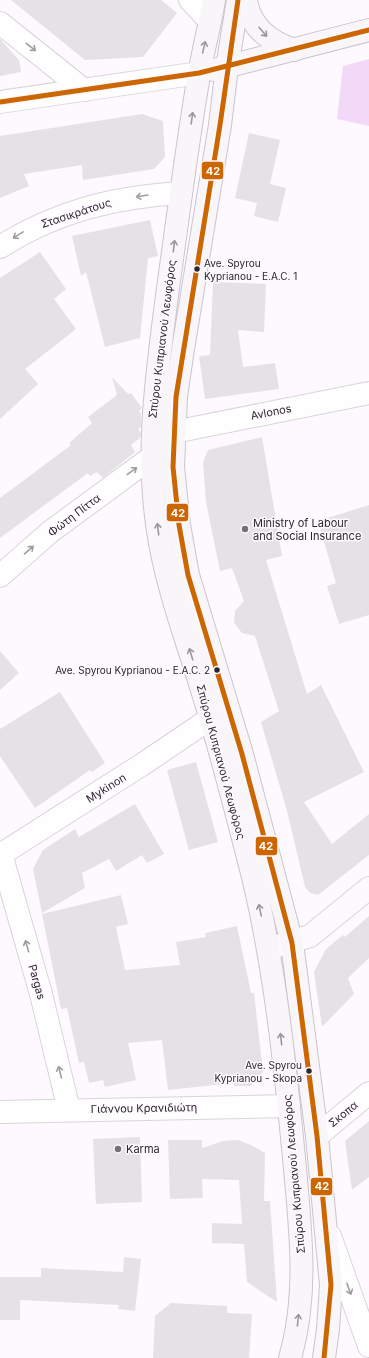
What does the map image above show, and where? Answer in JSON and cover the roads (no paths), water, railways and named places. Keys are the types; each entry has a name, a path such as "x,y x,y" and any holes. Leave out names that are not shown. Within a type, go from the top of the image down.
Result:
{"main road":[{"name":"Σπύρου Κυπριανού Λεωφόρος","path":"214,0 199,73 180,193 154,393 152,457 155,504 161,549 211,718 253,877 275,985 289,1106 300,1223 303,1277 298,1325 290,1358"},
{"name":"Σπύρου Κυπριανού Λεωφόρος","path":"238,0 226,66 220,125 183,349 174,432 173,467 179,525 188,575 242,754 292,943 317,1136 331,1285 328,1329 324,1358"},
{"path":"246,0 252,16 262,32 272,41 294,50"},
{"path":"199,73 369,30"}],"street":[{"path":"190,0 210,21"},
{"path":"0,23 84,90"},
{"path":"0,102 199,73"},
{"name":"Στασικράτους","path":"0,246 26,230 79,210 113,201 149,195 180,193"},
{"name":"Avlonos","path":"174,432 368,399"},
{"name":"Φώτη Πίττα","path":"0,576 50,532 152,457"},
{"name":"Mykinon","path":"0,855 143,764 211,718"},
{"name":"Pargas","path":"0,855 41,994 69,1110"},
{"path":"268,949 292,943 310,936 369,888"},
{"name":"Σκοπα","path":"317,1136 369,1093"},
{"name":"Γιάννου Κρανιδιώτη","path":"0,1112 289,1106"},
{"path":"326,1226 369,1346"}],"place":[{"name":"Ave. Spyrou Kyprianou - E.A.C. 1","path":"197,269"},
{"name":"Ministry of Labour and Social Insurance","path":"245,529"},
{"name":"Ave. Spyrou Kyprianou - E.A.C. 2","path":"217,670"},
{"name":"Ave. Spyrou Kyprianou - Skopa","path":"309,1071"},
{"name":"Karma","path":"118,1149"}]}
